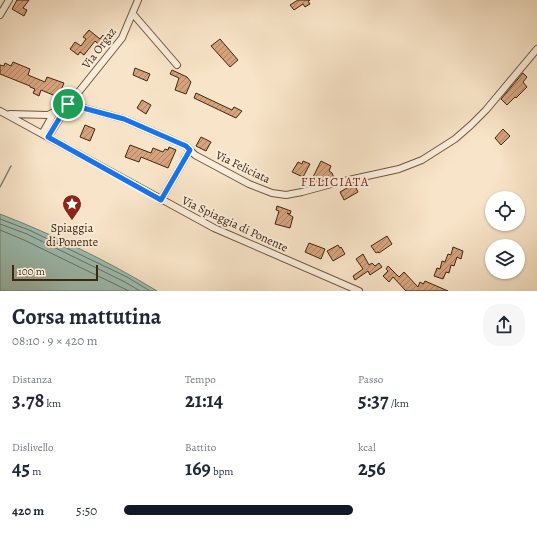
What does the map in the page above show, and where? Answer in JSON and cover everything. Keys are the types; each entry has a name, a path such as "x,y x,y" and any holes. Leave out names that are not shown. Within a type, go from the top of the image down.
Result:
{"street":[{"path":"0,15 9,0"},
{"name":"Via Orgaz","path":"68,104 122,38 138,0"},
{"path":"133,14 177,65"},
{"name":"Via Feliciata","path":"68,104 124,119 165,136 186,146 207,162 249,184 272,193 286,195 410,166 436,152 455,139 486,110 537,49"},
{"path":"3,113 42,116 54,113 68,104"},
{"path":"48,137 68,104"},
{"name":"Via Spiaggia di Ponente","path":"3,113 214,228 359,291"},
{"path":"42,134 54,113"},
{"path":"161,200 190,150"}],"water":[{"path":"0,214 80,249 157,291 0,291"}],"building":[{"path":"17,0 29,0 23,8 27,10 24,16 12,9"},
{"path":"298,0 310,0 308,1 310,4 305,7 303,4 294,10 290,5"},
{"path":"89,30 100,39 103,35 109,41 103,48 95,41 84,55 80,52 78,55 70,49 75,42 81,46 86,39 83,37"},
{"path":"220,39 238,60 230,67 211,46"},
{"path":"13,62 30,69 28,75 45,82 47,77 64,83 58,97 41,90 39,96 33,93 35,89 30,86 0,74 0,65 4,66 5,63 11,66"},
{"path":"135,68 150,74 147,81 133,75"},
{"path":"172,70 187,77 191,82 186,94 175,90 179,78 170,74"},
{"path":"523,73 527,77 523,82 527,87 507,105 501,99"},
{"path":"196,93 232,110 234,107 242,111 236,118 194,98"},
{"path":"142,100 151,105 146,114 137,108"},
{"path":"85,125 95,129 90,141 80,137"},
{"path":"503,129 510,136 501,145 495,138"},
{"path":"201,137 211,142 206,151 196,146"},
{"path":"130,145 151,153 153,148 163,152 165,149 168,150 169,147 176,150 168,168 141,157 139,162 125,157"},
{"path":"303,161 310,164 303,177 292,172 298,162 302,164"},
{"path":"321,161 331,166 329,171 332,173 334,178 309,185"},
{"path":"354,184 358,192 344,200 340,192"},
{"path":"277,206 291,211 290,214 287,213 293,217 290,228 275,224 279,211 276,210"},
{"path":"387,236 392,244 379,253 376,253 371,246"},
{"path":"309,243 325,249 321,259 305,252"},
{"path":"338,245 345,254 333,261 327,251"},
{"path":"453,247 463,251 461,259 457,257 454,266 451,265 449,273 446,272 443,279 434,276 437,268 440,269 442,261 445,262 448,254 451,255"},
{"path":"363,254 369,265 372,263 375,266 379,263 382,267 370,275 368,271 355,280 353,276 363,269 356,259"},
{"path":"388,266 399,277 404,272 418,287 420,282 423,284 425,281 448,291 406,291 393,277 389,282 383,276 388,271 386,269"}],"waterway":[{"path":"0,187 11,166"}],"place":[{"name":"Spiaggia di Ponente","path":"72,221"}],"district":[{"name":"FELICIATA","path":"335,181"}],"route":[{"path":"68,104 124,119 165,136 186,146 190,150 161,200 48,137 68,104"}]}
